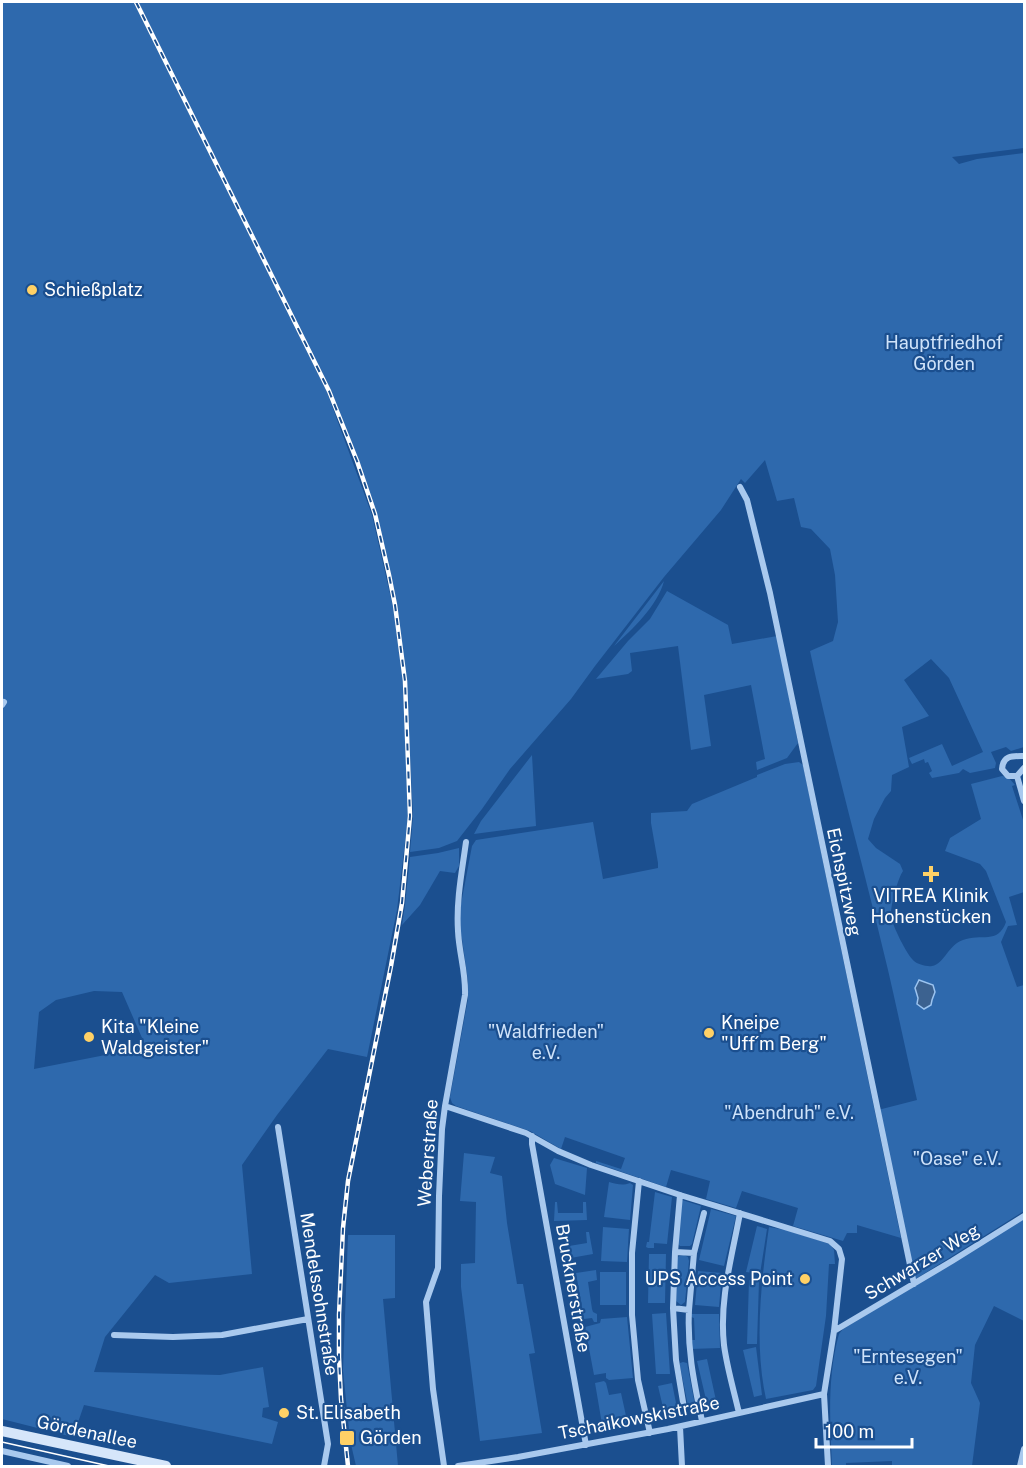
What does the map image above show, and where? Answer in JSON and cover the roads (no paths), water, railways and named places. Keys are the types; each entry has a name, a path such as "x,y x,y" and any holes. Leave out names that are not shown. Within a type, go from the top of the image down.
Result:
{"street":[{"name":"Eichspitzweg","path":"740,487 747,500 770,592 914,1284"},
{"path":"1024,756 1005,759 1002,769 1008,776 1017,776 1024,768"},
{"path":"1017,776 1024,801"},
{"name":"Weberstraße","path":"444,1467 433,1389 426,1302 438,1268 439,1196 445,1106 465,995 466,982 458,932 458,903 466,842"},
{"path":"445,1106 532,1136 558,1151 591,1165 830,1241 839,1249 842,1259 824,1394 828,1467"},
{"name":"Mendelssohnstraße","path":"278,1127 328,1444 324,1467"},
{"name":"Brucknerstraße","path":"532,1136 586,1445"},
{"path":"639,1181 632,1253 632,1315 638,1380 650,1432"},
{"path":"680,1195 673,1308 675,1358 684,1408"},
{"path":"702,1421 688,1337 694,1253 704,1213"},
{"path":"739,1413 725,1353 723,1328 728,1273 740,1213"},
{"name":"Schwarzer Weg","path":"834,1331 1024,1216"},
{"path":"675,1252 694,1253"},
{"path":"673,1308 689,1310"},
{"path":"114,1335 222,1335 308,1319"},
{"path":"675,1358 690,1356"},
{"name":"Tschaikowskistraße","path":"458,1467 680,1427 824,1394"},
{"path":"680,1427 682,1467"},
{"name":"Gördenallee","path":"2,1431 166,1467"},
{"path":"1020,1467 1024,1449"},
{"name":"Gördenallee","path":"2,1451 66,1466"}],"tram line":[{"path":"2,1442 109,1466"}],"railway":[{"path":"136,2 329,391 375,514 395,605 405,681 410,816 402,903 348,1181 343,1228 339,1357 348,1466"}],"place":[{"name":"Schießplatz","path":"32,290"},
{"name":"VITREA Klinik Hohenstücken","path":"931,874"},
{"name":"Kneipe \"Uff´m Berg\"","path":"709,1033"},
{"name":"Kita \"Kleine Waldgeister\"","path":"89,1037"},
{"name":"UPS Access Point","path":"805,1279"},
{"name":"St. Elisabeth","path":"284,1413"},
{"name":"Görden","path":"347,1438"}],"park label":[{"name":"Hauptfriedhof Görden","path":"944,353"},
{"name":"\"Waldfrieden\" e.V.","path":"546,1042"},
{"name":"\"Abendruh\" e.V.","path":"789,1113"},
{"name":"\"Oase\" e.V.","path":"957,1159"},
{"name":"\"Erntesegen\" e.V.","path":"908,1367"}]}
